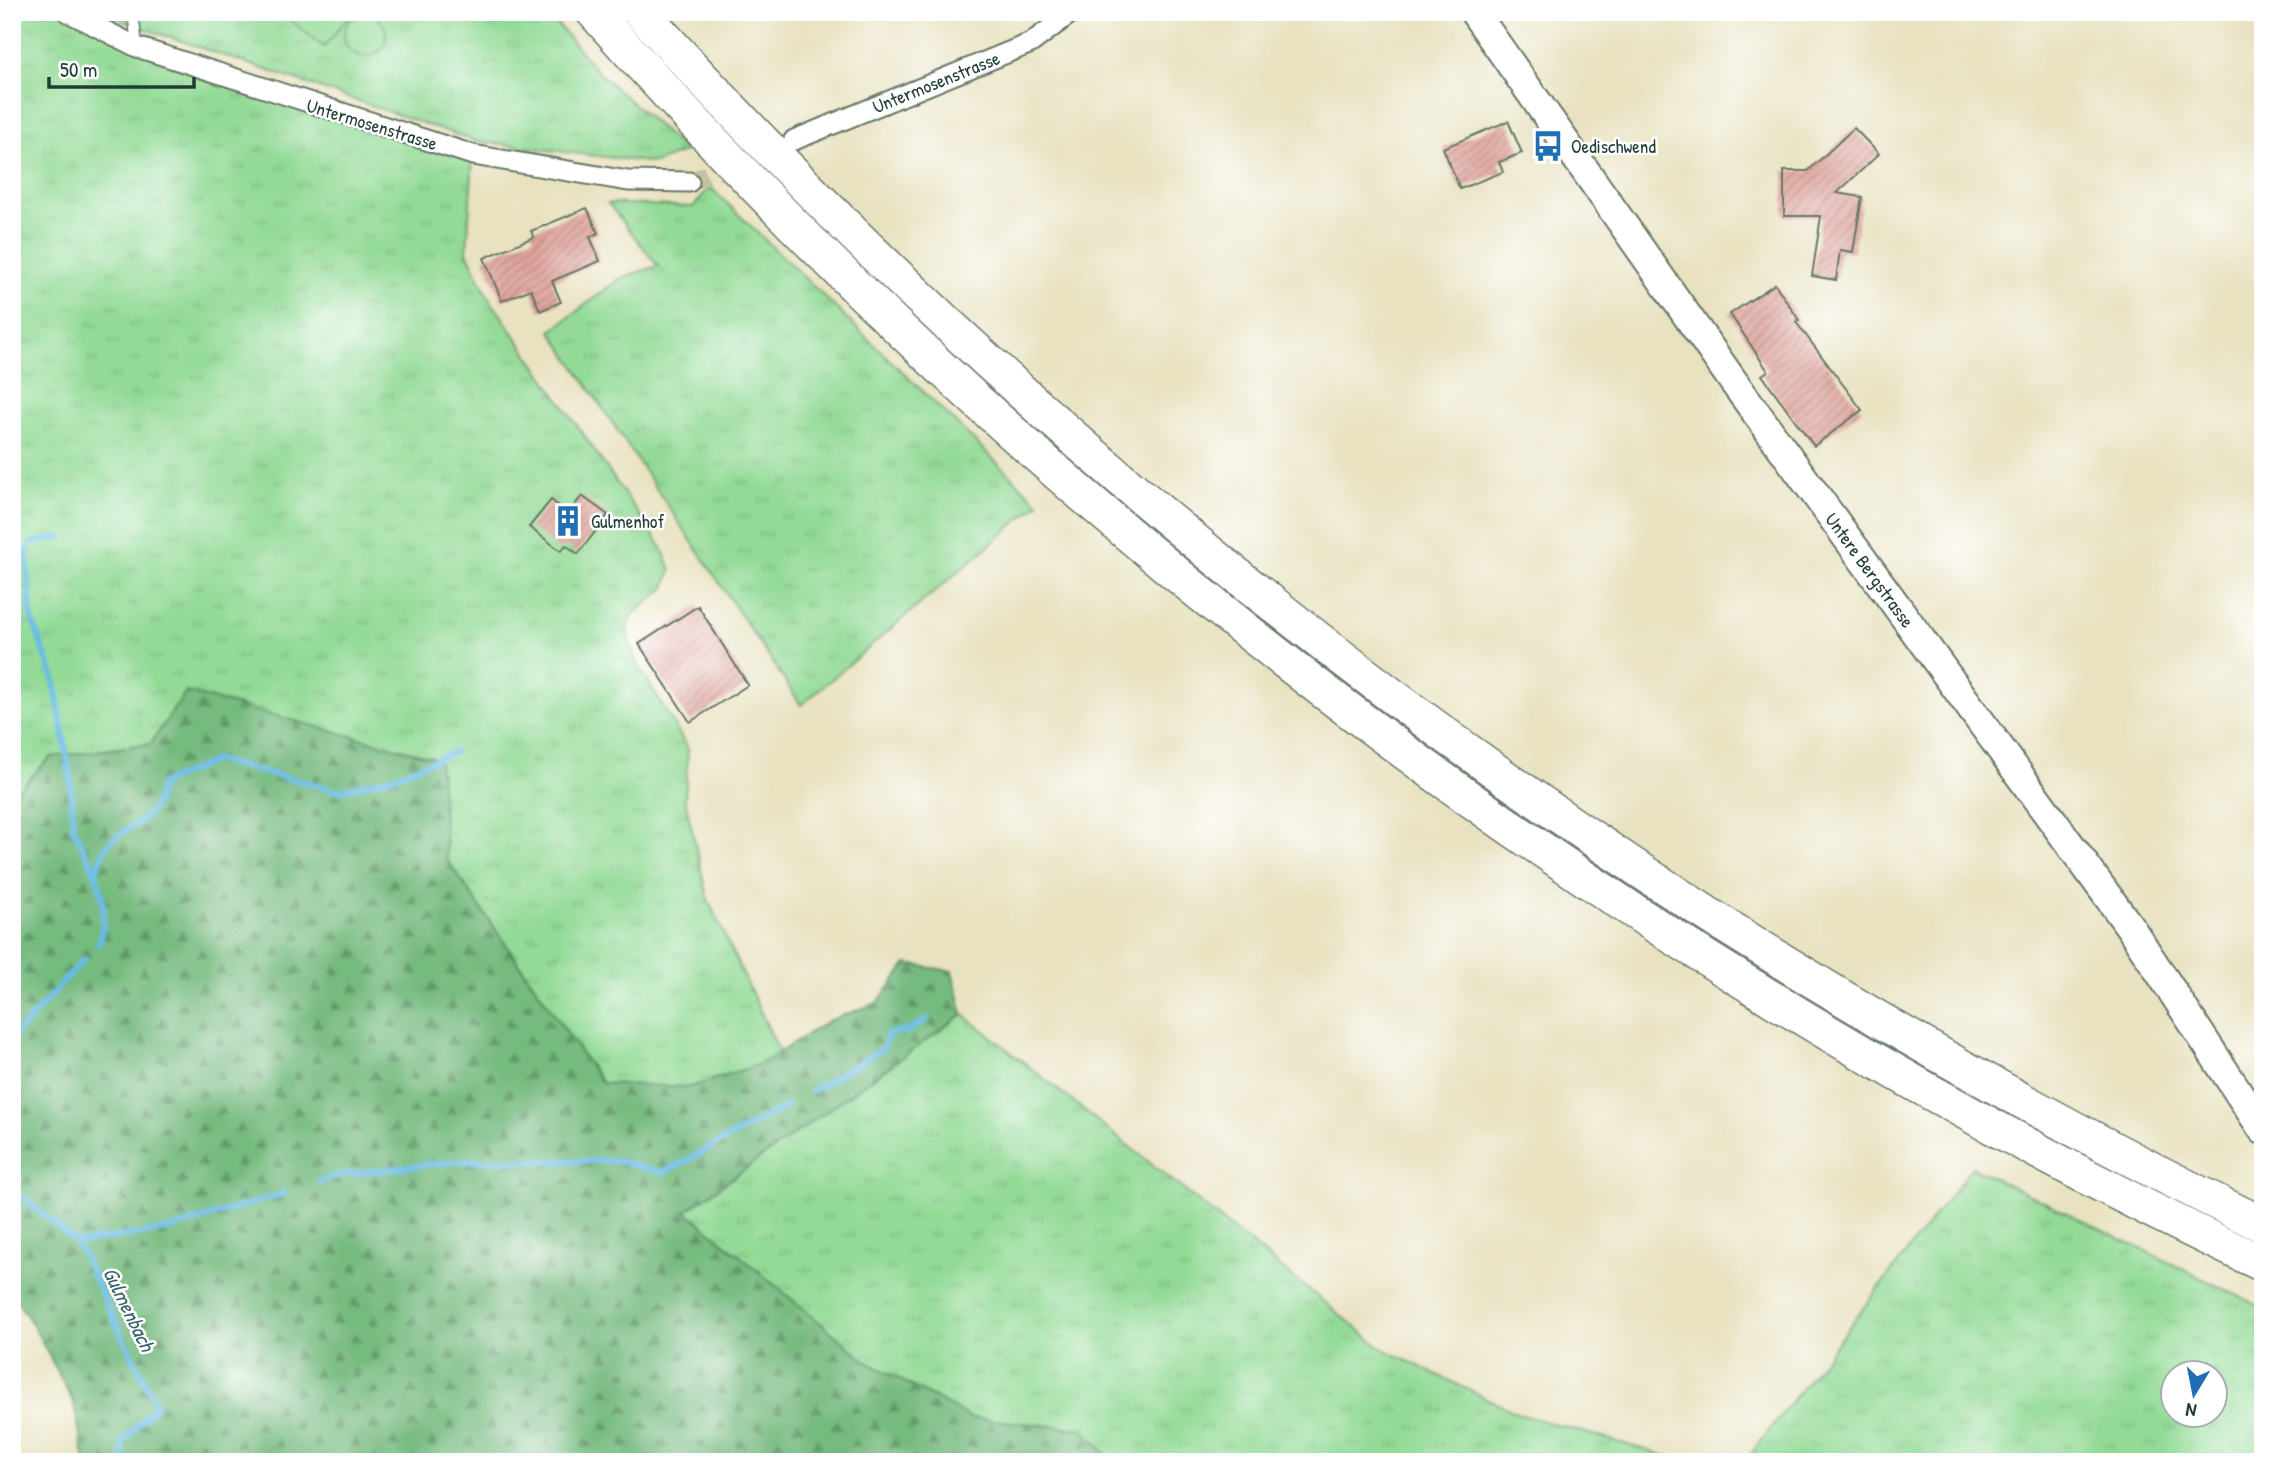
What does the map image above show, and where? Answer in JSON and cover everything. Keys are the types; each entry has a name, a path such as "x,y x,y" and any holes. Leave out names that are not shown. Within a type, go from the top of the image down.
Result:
{"highway":[{"path":"594,12 751,181 926,353 1122,527 1352,712 1603,890 1771,997 2046,1155 2263,1264"},
{"path":"640,12 837,219 996,370 1220,563 1396,701 1564,821 1784,964 1976,1077 2168,1179 2263,1225"}],"main road":[{"name":"Untere Bergstrasse","path":"1474,12 1733,381 2130,927 2263,1130"}],"street":[{"name":"Untermosenstrasse","path":"68,12 137,47 473,155 628,181 689,183"},
{"name":"Untermosenstrasse","path":"794,140 1031,43 1072,12"}],"lane":[{"path":"134,12 137,47"}],"green space":[{"path":"12,12 68,12 137,47 473,155 467,252 487,295 662,548 671,570 665,588 632,615 627,627 630,644 636,661 688,749 685,800 708,900 785,1064 703,1100 602,1083 447,859 438,759 150,744 51,757 12,796"},
{"path":"96,12 122,12 131,24"},
{"path":"146,12 547,12 598,72 686,151 655,163 475,141 131,24"},
{"path":"280,12 352,12 324,47"},
{"path":"365,14 380,20 386,35 380,50 365,56 350,50 344,35 350,20"},
{"path":"710,187 1039,503 801,705 551,331 621,278 658,266 608,203 693,207"},
{"path":"186,692 439,759 447,860 602,1083 690,1087 763,1063 828,1021 877,1003 907,964 952,971 963,1014 686,1211 867,1362 971,1418 1083,1429 1113,1462 85,1462 74,1403 33,1325 12,1293 12,796 51,757 150,744"},
{"path":"963,1014 1383,1349 1519,1414 1688,1462 1113,1462 1083,1429 971,1418 867,1362 686,1211"},
{"path":"1972,1167 2263,1308 2263,1462 1745,1462"}],"building":[{"path":"1508,121 1522,153 1499,162 1503,172 1460,189 1443,148"},
{"path":"1854,128 1879,154 1837,193 1862,197 1853,252 1840,250 1836,280 1812,276 1821,216 1784,216 1784,171 1808,171"},
{"path":"587,208 598,233 590,237 600,261 552,281 561,302 540,311 531,289 502,301 484,258 534,237 531,231"},
{"path":"1775,284 1799,320 1796,322 1862,410 1814,446 1762,375 1768,371 1730,314"},
{"name":"Gulmenhof","path":"582,496 608,515 578,554 566,545 561,551 529,527 551,500 568,513"},
{"path":"698,606 748,685 690,722 639,644"}],"waterway":[{"path":"61,537 30,543 27,551 31,616 54,679 70,774 73,827 95,872"},
{"path":"99,944 103,908 95,873 109,843 148,815 158,798 161,784 216,760 339,791 393,777 454,752"},
{"path":"12,1039 84,959"},
{"path":"812,1091 884,1048 888,1034 908,1031 927,1019"},
{"path":"319,1182 339,1175 459,1161 619,1161 663,1173 787,1106"},
{"name":"Gulmenbach","path":"12,1188 77,1243 156,1405 123,1442 123,1462"},
{"path":"77,1243 171,1229 285,1193"}],"tunnel":[{"path":"689,182 779,147"}],"place":[{"name":"Oedischwend","path":"1548,146"},
{"name":"Gulmenhof","path":"568,521"}]}
